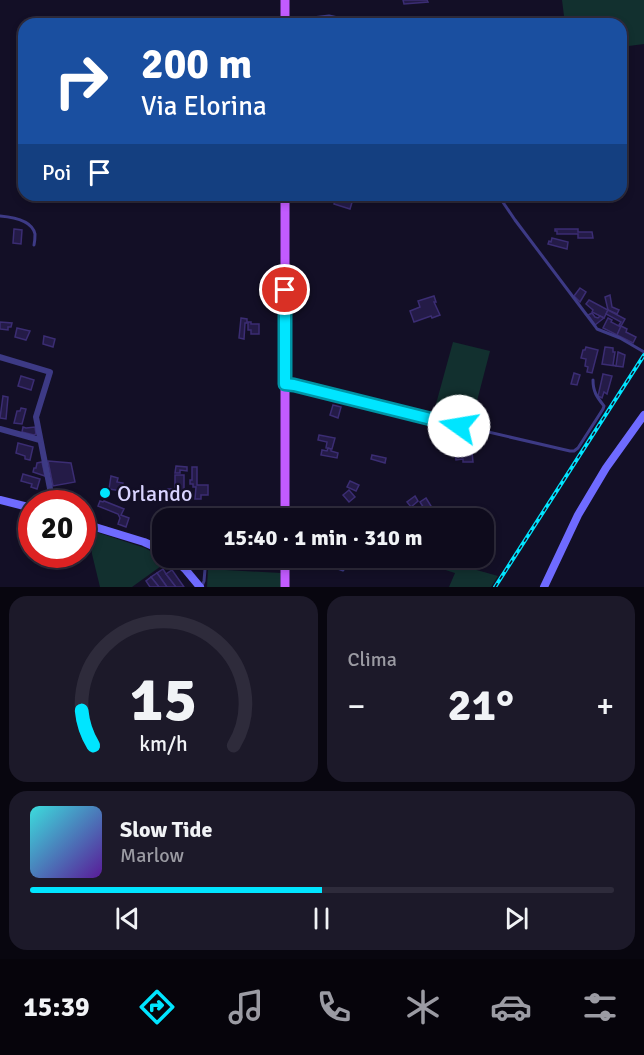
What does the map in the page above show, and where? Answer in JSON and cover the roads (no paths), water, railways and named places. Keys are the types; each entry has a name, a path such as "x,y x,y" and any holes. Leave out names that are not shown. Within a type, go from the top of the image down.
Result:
{"main road":[{"path":"285,0 285,18"},
{"path":"285,201 285,508"},
{"path":"285,568 285,587"}],"street":[{"path":"0,357 50,372 36,417 50,490"},
{"path":"544,587 578,515 606,468 644,415"},
{"path":"0,429 40,440"},
{"path":"0,500 18,504"},
{"path":"96,527 152,546"},
{"path":"184,568 200,587"}],"lane":[{"path":"312,18 329,15 338,18"},
{"path":"502,201 597,329 620,338 644,352"},
{"path":"0,216 24,221 32,227 35,234 34,245"},
{"path":"285,384 574,451 604,406 593,389 593,380"},
{"path":"200,587 204,581 205,568"},
{"path":"337,568 343,570"}],"railway":[{"path":"495,587 644,355"}],"place":[{"name":"Orlando","path":"105,493"}]}
